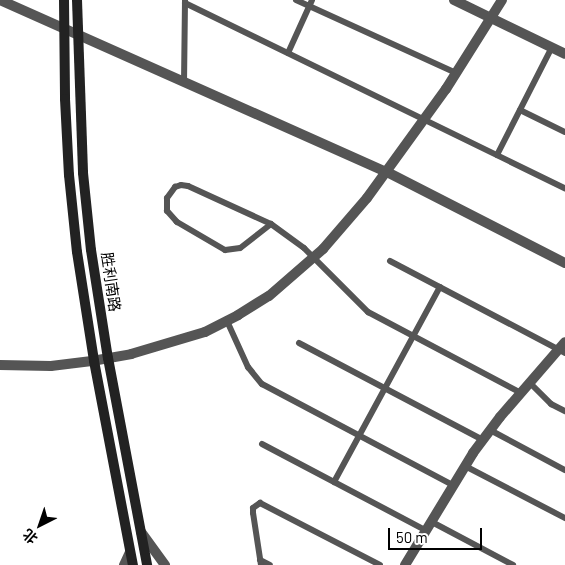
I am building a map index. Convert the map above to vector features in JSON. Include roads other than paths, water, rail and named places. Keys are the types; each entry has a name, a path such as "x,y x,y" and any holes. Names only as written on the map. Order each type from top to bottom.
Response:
{"main road":[{"name":"胜利南路","path":"64,0 63,29 69,175 77,252 92,352 133,565"},
{"name":"胜利南路","path":"78,0 77,34 83,173 91,250 108,358 147,565"}],"street":[{"path":"0,0 387,172 565,264"},
{"path":"454,0 565,54"},
{"path":"0,365 51,366 108,358 169,344 205,332 269,296 314,258 346,223 387,172 456,73 502,0"},
{"path":"405,565 427,526 490,430 563,348"},
{"path":"140,532 165,565"},
{"path":"124,565 130,552"}],"lane":[{"path":"296,0 310,3 456,73"},
{"path":"184,83 185,1 565,188"},
{"path":"288,53 310,3"},
{"path":"497,155 552,47"},
{"path":"520,110 565,132"},
{"path":"271,224 240,248 225,250 177,222 167,211 167,198 175,187 181,185 188,186 271,224 294,240 314,258 368,312 521,393"},
{"path":"390,261 563,348"},
{"path":"334,482 440,287"},
{"path":"227,321 248,367 262,384 453,485"},
{"path":"299,343 483,440"},
{"path":"530,383 551,404 565,411"},
{"path":"490,430 565,470"},
{"path":"262,444 334,482 513,565"},
{"path":"466,466 565,518"},
{"path":"270,565 261,562 253,513 253,508 260,504 380,565"}]}
